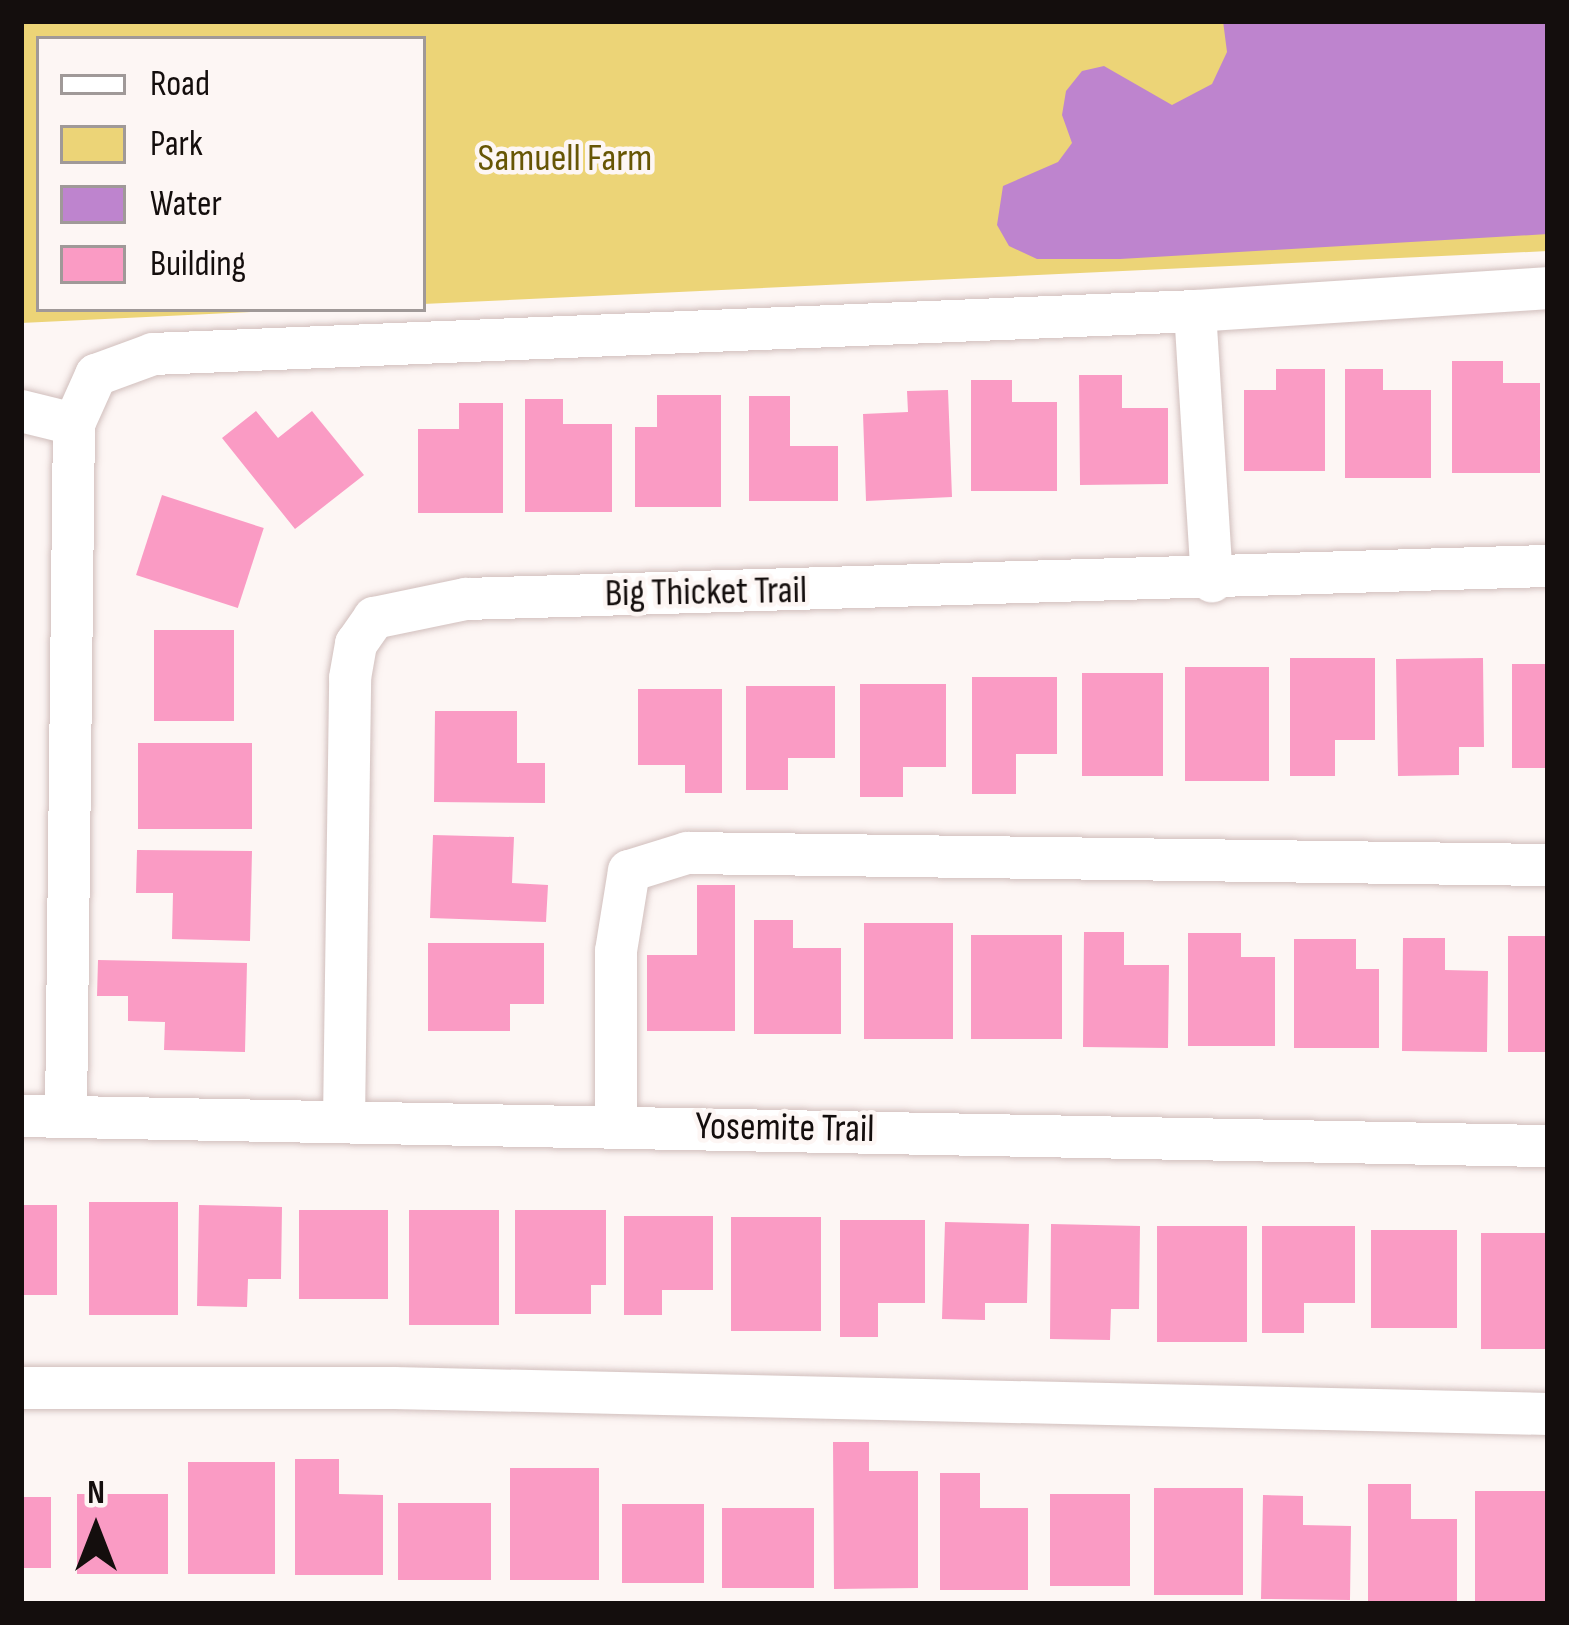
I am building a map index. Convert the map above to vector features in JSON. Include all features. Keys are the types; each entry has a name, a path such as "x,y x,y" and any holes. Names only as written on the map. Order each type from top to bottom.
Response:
{"street":[{"path":"66,1117 74,424 96,375 153,354 1195,311 1548,288"},
{"path":"1195,311 1212,581"},
{"path":"21,411 74,424"},
{"name":"Big Thicket Trail","path":"344,1120 350,678 356,644 374,618 466,598 1212,581 1548,566"},
{"path":"616,1126 616,951 629,871 687,853 1548,865"},
{"name":"Yosemite Trail","path":"21,1116 1548,1146"},
{"path":"21,1388 394,1388 1548,1414"}],"green space":[{"name":"Samuell Farm","path":"21,21 1548,21 1548,251 426,304 426,36 36,36 36,312 252,312 21,323"}],"water":[{"path":"1223,21 1548,21 1548,234 1120,259 1037,259 1009,246 997,225 1003,186 1058,162 1072,143 1062,115 1066,91 1082,71 1104,66 1172,105 1212,84 1227,52"}],"building":[{"path":"1452,361 1503,361 1503,383 1540,383 1540,473 1452,473"},
{"path":"1276,369 1325,369 1325,471 1244,471 1244,390 1276,390"},
{"path":"1345,369 1383,369 1383,390 1431,390 1431,478 1345,478"},
{"path":"1079,375 1122,375 1122,408 1168,408 1168,484 1080,485"},
{"path":"971,380 1012,380 1012,402 1057,402 1057,491 971,491"},
{"path":"948,390 952,497 866,501 863,414 908,412 907,391"},
{"path":"657,395 721,395 721,507 635,507 635,427 657,427"},
{"path":"749,396 790,396 790,446 838,446 838,501 749,501"},
{"path":"525,399 563,399 563,424 612,424 612,512 525,512"},
{"path":"459,403 503,403 503,513 418,513 418,429 459,429"},
{"path":"256,411 278,438 312,411 364,475 295,529 222,438"},
{"path":"162,495 264,528 238,608 136,575"},
{"path":"154,630 234,630 234,721 154,721"},
{"path":"1290,658 1375,658 1375,740 1335,740 1335,776 1290,776"},
{"path":"1483,658 1484,747 1459,747 1459,775 1398,776 1396,659"},
{"path":"1512,664 1548,664 1548,768 1512,768"},
{"path":"1185,667 1269,667 1269,781 1185,781"},
{"path":"1082,673 1163,673 1163,776 1082,776"},
{"path":"972,677 1057,677 1057,754 1016,754 1016,794 972,794"},
{"path":"860,684 946,684 946,767 903,767 903,797 860,797"},
{"path":"746,686 835,686 835,758 788,758 788,790 746,790"},
{"path":"638,689 722,689 722,793 685,793 685,765 638,765"},
{"path":"435,711 517,711 517,763 545,763 545,803 434,802"},
{"path":"138,743 252,743 252,829 138,829"},
{"path":"433,835 514,837 512,883 548,885 546,922 430,918"},
{"path":"137,850 252,851 250,941 172,939 173,893 136,893"},
{"path":"697,885 735,885 735,1031 647,1031 647,955 697,955"},
{"path":"754,920 793,920 793,948 841,948 841,1034 754,1034"},
{"path":"864,923 953,923 953,1039 864,1039"},
{"path":"1084,932 1124,932 1124,965 1169,965 1168,1048 1083,1047"},
{"path":"1188,933 1241,933 1241,957 1275,957 1275,1046 1188,1046"},
{"path":"971,935 1062,935 1062,1039 971,1039"},
{"path":"1508,936 1548,936 1548,1052 1508,1052"},
{"path":"1403,938 1445,938 1445,970 1488,971 1487,1052 1402,1051"},
{"path":"1294,939 1356,939 1356,969 1379,969 1379,1048 1294,1048"},
{"path":"428,943 544,943 544,1004 510,1004 510,1031 428,1031"},
{"path":"98,960 247,963 245,1052 164,1050 165,1022 128,1021 128,996 97,996"},
{"path":"89,1202 178,1202 178,1315 89,1315"},
{"path":"21,1205 57,1205 57,1295 21,1295"},
{"path":"199,1205 282,1207 281,1279 248,1279 247,1307 197,1306"},
{"path":"299,1210 388,1210 388,1299 299,1299"},
{"path":"409,1210 499,1210 499,1325 409,1325"},
{"path":"515,1210 606,1210 606,1285 591,1285 591,1314 515,1314"},
{"path":"624,1216 713,1216 713,1290 662,1290 662,1315 624,1315"},
{"path":"731,1217 821,1217 821,1331 731,1331"},
{"path":"840,1220 925,1220 925,1303 878,1303 878,1337 840,1337"},
{"path":"945,1222 1029,1224 1027,1303 985,1303 985,1320 942,1319"},
{"path":"1051,1224 1140,1226 1139,1309 1111,1309 1110,1340 1050,1339"},
{"path":"1157,1226 1247,1226 1247,1342 1157,1342"},
{"path":"1262,1226 1355,1226 1355,1303 1304,1303 1304,1333 1262,1333"},
{"path":"1371,1230 1457,1230 1457,1328 1371,1328"},
{"path":"1481,1233 1548,1233 1548,1349 1481,1349"},
{"path":"833,1442 869,1442 869,1471 918,1471 918,1588 834,1589"},
{"path":"295,1459 339,1459 339,1494 383,1495 383,1575 295,1575"},
{"path":"188,1462 275,1462 275,1574 188,1574"},
{"path":"510,1468 599,1468 599,1580 510,1580"},
{"path":"940,1473 980,1473 980,1508 1028,1508 1028,1590 940,1590"},
{"path":"1368,1484 1411,1484 1411,1519 1457,1519 1457,1602 1368,1602"},
{"path":"1154,1488 1243,1488 1243,1595 1154,1595"},
{"path":"1475,1491 1548,1491 1548,1604 1475,1604"},
{"path":"77,1494 168,1494 168,1574 77,1574"},
{"path":"1050,1494 1130,1494 1130,1586 1050,1586"},
{"path":"1263,1495 1303,1496 1303,1525 1351,1526 1350,1600 1261,1599"},
{"path":"21,1497 51,1497 51,1568 21,1568"},
{"path":"398,1503 491,1503 491,1580 398,1580"},
{"path":"622,1504 704,1504 704,1583 622,1583"},
{"path":"722,1508 814,1508 814,1588 722,1588"}]}
